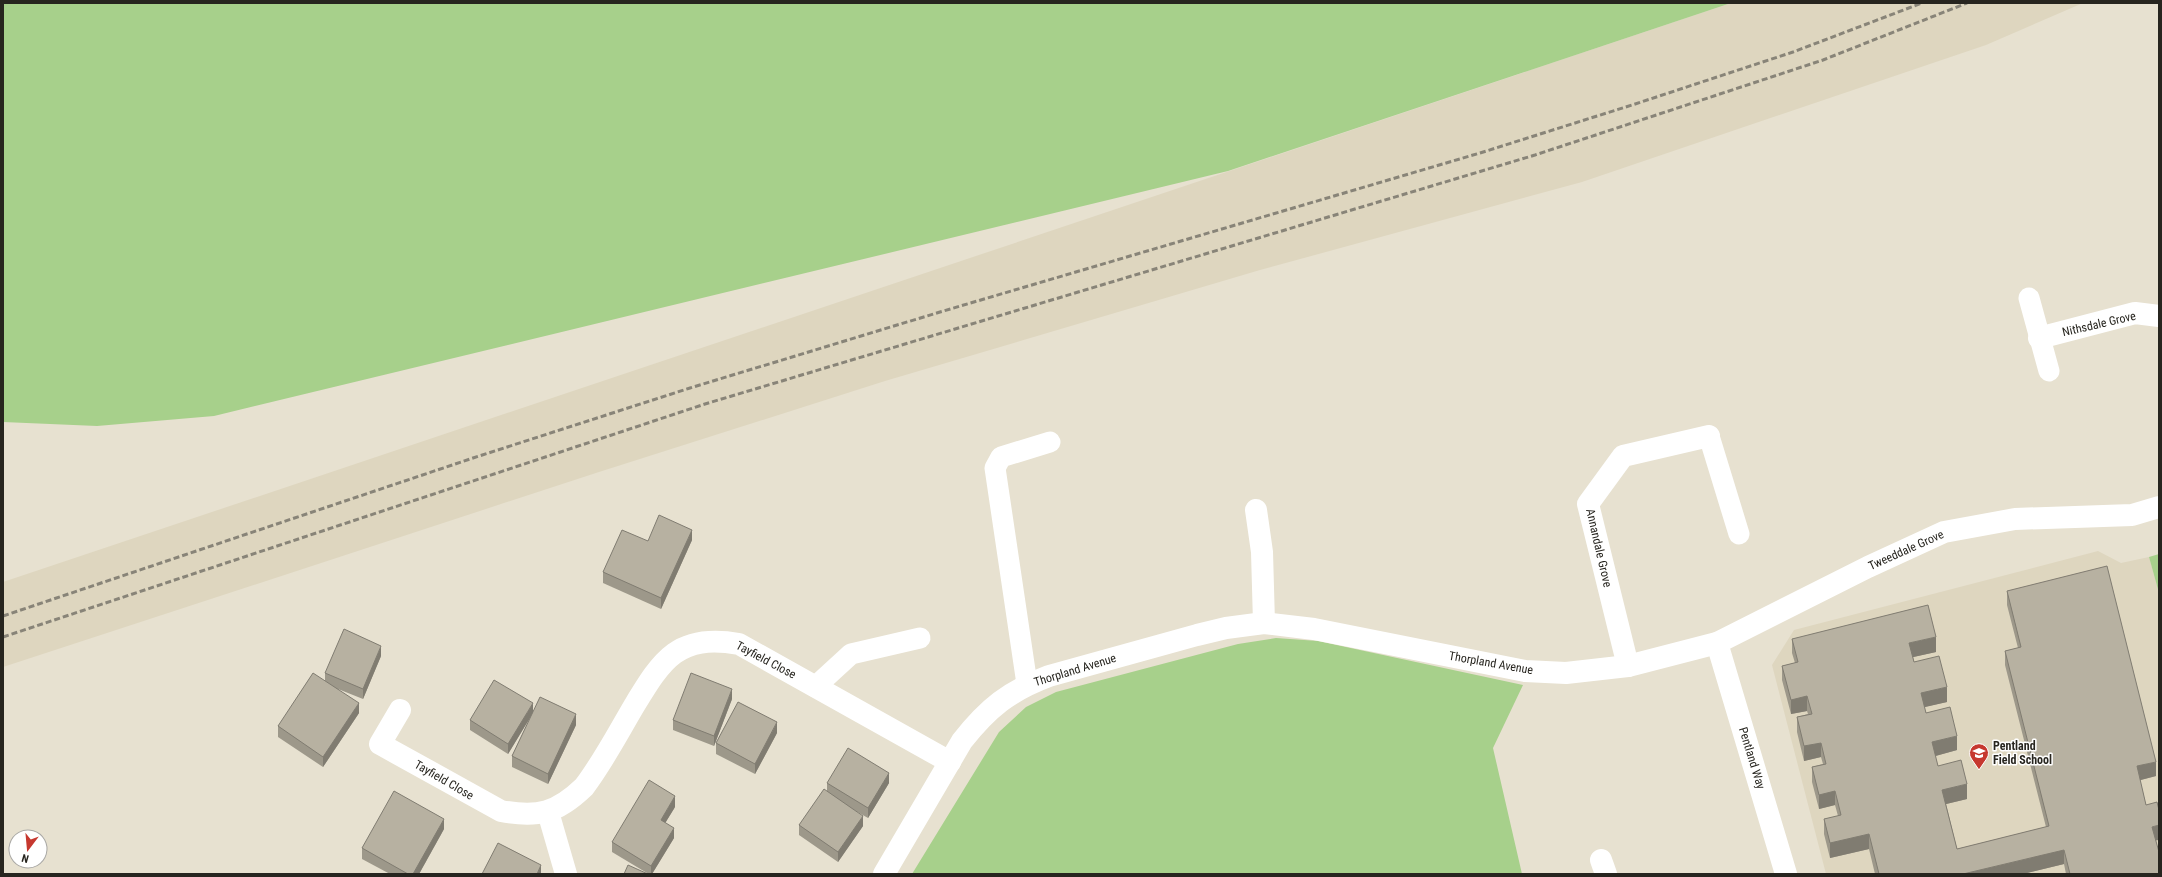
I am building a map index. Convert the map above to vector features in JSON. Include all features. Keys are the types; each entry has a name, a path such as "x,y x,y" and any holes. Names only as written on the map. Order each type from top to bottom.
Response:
{"street":[{"name":"Nithsdale Grove","path":"2039,338 2135,313 2159,316"},
{"name":"Annandale Grove","path":"1628,666 1588,504 1623,456 1709,436"},
{"name":"Tweeddale Grove","path":"1717,643 1868,567 1944,532 2015,519 2132,515 2159,508"},
{"path":"1256,510 1262,552 1264,623"},
{"name":"Thorpland Avenue","path":"884,874 962,741 991,708 1027,684 1049,676 1197,634 1226,628 1264,623 1314,629 1525,671 1566,673 1628,666 1717,643"},
{"name":"Tayfield Close","path":"400,710 380,744 483,803 501,811 518,814 548,812 572,799 584,787 663,662 690,645 707,641 722,641 739,644 950,762"},
{"name":"Pentland Way","path":"1717,643 1786,874"},
{"path":"548,812 566,874"}],"lane":[{"path":"2029,298 2049,371"},
{"path":"1709,436 1739,534"},
{"path":"1027,684 995,468 1001,457 1050,442"},
{"path":"815,687 851,654 920,638"}],"shaded area":[{"path":"1731,3 2083,3 1986,45 1582,182 1260,270 885,381 599,472 3,667 3,582"},
{"name":"Pentland Field School","path":"2098,551 2121,563 2149,557 2159,593 2159,874 1826,874 1772,665 1794,630"}],"green space":[{"path":"3,3 1731,3 1228,171 214,416 97,426 3,422"},
{"path":"2159,554 2159,593 2149,557"},
{"path":"1276,638 1318,641 1523,685 1493,748 1522,874 912,874 999,732 1026,707 1056,692 1238,644"}],"building":[{"path":"659,515 692,530 661,598 603,572 622,530 648,541"},
{"name":"Pentland Field School","path":"2107,566 2156,762 2137,766 2146,805 2157,802 2159,810 2159,825 2152,827 2159,852 2159,874 2070,874 2064,850 1963,874 1879,874 1869,834 1830,843 1824,819 1841,815 1835,791 1819,795 1812,767 1826,764 1821,743 1804,746 1797,717 1812,714 1807,696 1791,700 1782,666 1798,662 1792,639 1928,605 1936,637 1909,643 1914,662 1939,656 1947,687 1921,693 1926,713 1950,707 1957,736 1932,742 1938,766 1961,760 1967,784 1942,790 1957,849 2049,826 2005,651 2021,647 2007,591"},
{"path":"344,629 381,646 363,689 325,673"},
{"path":"313,673 359,703 323,757 278,726"},
{"path":"691,673 732,689 714,736 673,720"},
{"path":"494,680 533,703 508,744 470,720"},
{"path":"540,697 576,714 548,774 512,756"},
{"path":"738,702 777,722 755,764 716,743"},
{"path":"848,748 889,773 868,808 827,783"},
{"path":"649,780 675,796 661,820 674,828 651,866 612,842"},
{"path":"824,789 863,816 838,852 799,825"},
{"path":"394,791 444,819 413,874 408,874 362,848"},
{"path":"498,843 541,865 537,874 482,874"},
{"path":"628,865 648,874 624,874"}],"railway":[{"path":"3,616 473,458 690,388 940,312 1480,153 1632,105 1793,52 1922,3"},
{"path":"3,637 705,404 1535,155 1823,60 1967,3"}],"place":[{"name":"Pentland Field School","path":"1979,770"}]}
